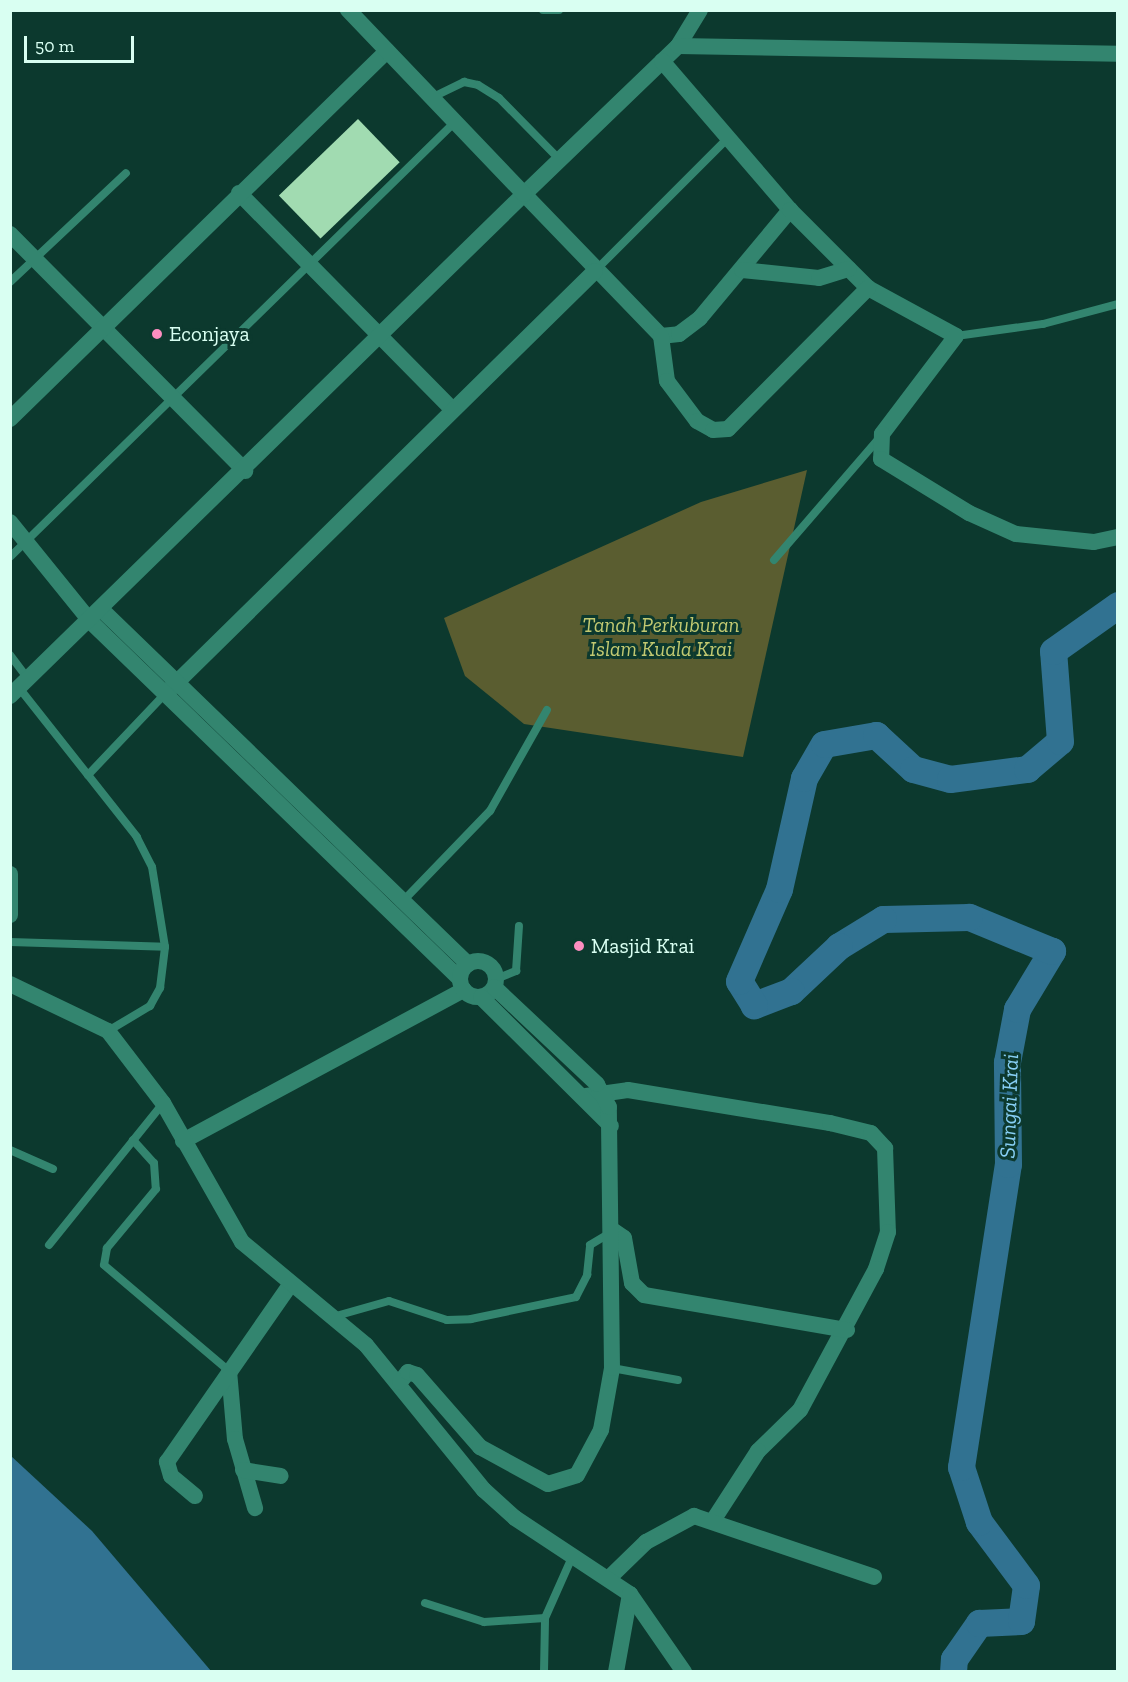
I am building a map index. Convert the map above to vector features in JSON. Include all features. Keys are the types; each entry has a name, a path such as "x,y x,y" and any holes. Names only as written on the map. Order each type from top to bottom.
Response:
{"street":[{"path":"348,10 595,271 661,336 666,381 697,420 713,430 728,429 868,288"},
{"path":"682,40 691,10"},
{"path":"20,688 382,338 662,61 682,40 700,10"},
{"path":"682,40 1118,54"},
{"path":"10,419 387,51"},
{"path":"662,61 730,135 790,210 868,288 956,336 882,434 881,459 892,468 1016,534 1094,543 1118,537"},
{"path":"239,193 451,408"},
{"path":"661,336 679,334 700,318 790,210"},
{"path":"10,234 36,257 103,329 245,471"},
{"path":"742,270 819,278 849,269"},
{"path":"171,688 451,408 595,271"},
{"path":"10,522 75,595 397,907 468,964 484,962 490,988 611,1126"},
{"path":"10,874 10,915"},
{"path":"397,907 462,985"},
{"path":"462,985 468,964"},
{"path":"10,984 108,1031 163,1103 242,1242 290,1286 336,1316 400,1382 484,1490 515,1518 573,1554 630,1594 684,1671"},
{"path":"183,1141 462,985 490,988 603,1092 611,1126 614,1231 612,1368 601,1430 577,1475 564,1483 526,1476 480,1447 413,1372 400,1382"},
{"path":"586,1096 628,1090 830,1123 881,1139 890,1200 888,1232 847,1330 801,1410 758,1451 714,1519"},
{"path":"614,1231 624,1238 632,1283 645,1295 847,1330"},
{"path":"195,1496 165,1466 290,1286"},
{"path":"229,1371 243,1470 255,1508"},
{"path":"243,1470 281,1476"},
{"path":"609,1578 669,1526 694,1516 714,1519 768,1545 874,1577"},
{"path":"616,1671 630,1594"}],"lane":[{"path":"543,10 559,10"},
{"path":"431,98 464,82 478,85 499,98 560,160"},
{"path":"10,557 311,266 455,122"},
{"path":"595,271 730,135"},
{"path":"10,282 126,173"},
{"path":"956,336 1043,324 1118,304"},
{"path":"774,560 882,434"},
{"path":"10,655 20,688 137,837 152,867 165,947 160,988 150,1006 108,1031"},
{"path":"88,775 171,688"},
{"path":"397,907 490,811 546,710"},
{"path":"490,988 516,971 519,926"},
{"path":"10,942 165,947"},
{"path":"49,1245 163,1103"},
{"path":"133,1140 154,1163 156,1189 107,1248 104,1265 229,1371"},
{"path":"10,1150 52,1169"},
{"path":"336,1316 389,1301 447,1320 471,1319 576,1297 587,1275 590,1245 614,1231"},
{"path":"612,1368 678,1380"},
{"path":"544,1671 545,1618 573,1554"},
{"path":"424,1603 484,1622 545,1618"}],"green space":[{"name":"Tanah Perkuburan Islam Kuala Krai","path":"807,470 743,757 524,724 465,676 444,618 701,502"}],"water":[{"path":"11,1456 92,1531 211,1671 11,1671"}],"building":[{"path":"358,119 400,162 321,239 279,195"}],"waterway":[{"name":"Sungai Krai","path":"953,1672 954,1659 979,1623 1021,1621 1026,1585 979,1522 961,1467 1008,1164 1007,1062 1017,1009 1052,951 969,917 883,919 839,946 791,991 754,1005 739,981 779,889 804,778 824,744 876,735 913,769 950,779 1027,769 1060,741 1053,651 1118,605"}],"place":[{"name":"Econjaya","path":"157,334"},
{"name":"Masjid Krai","path":"579,946"}]}
